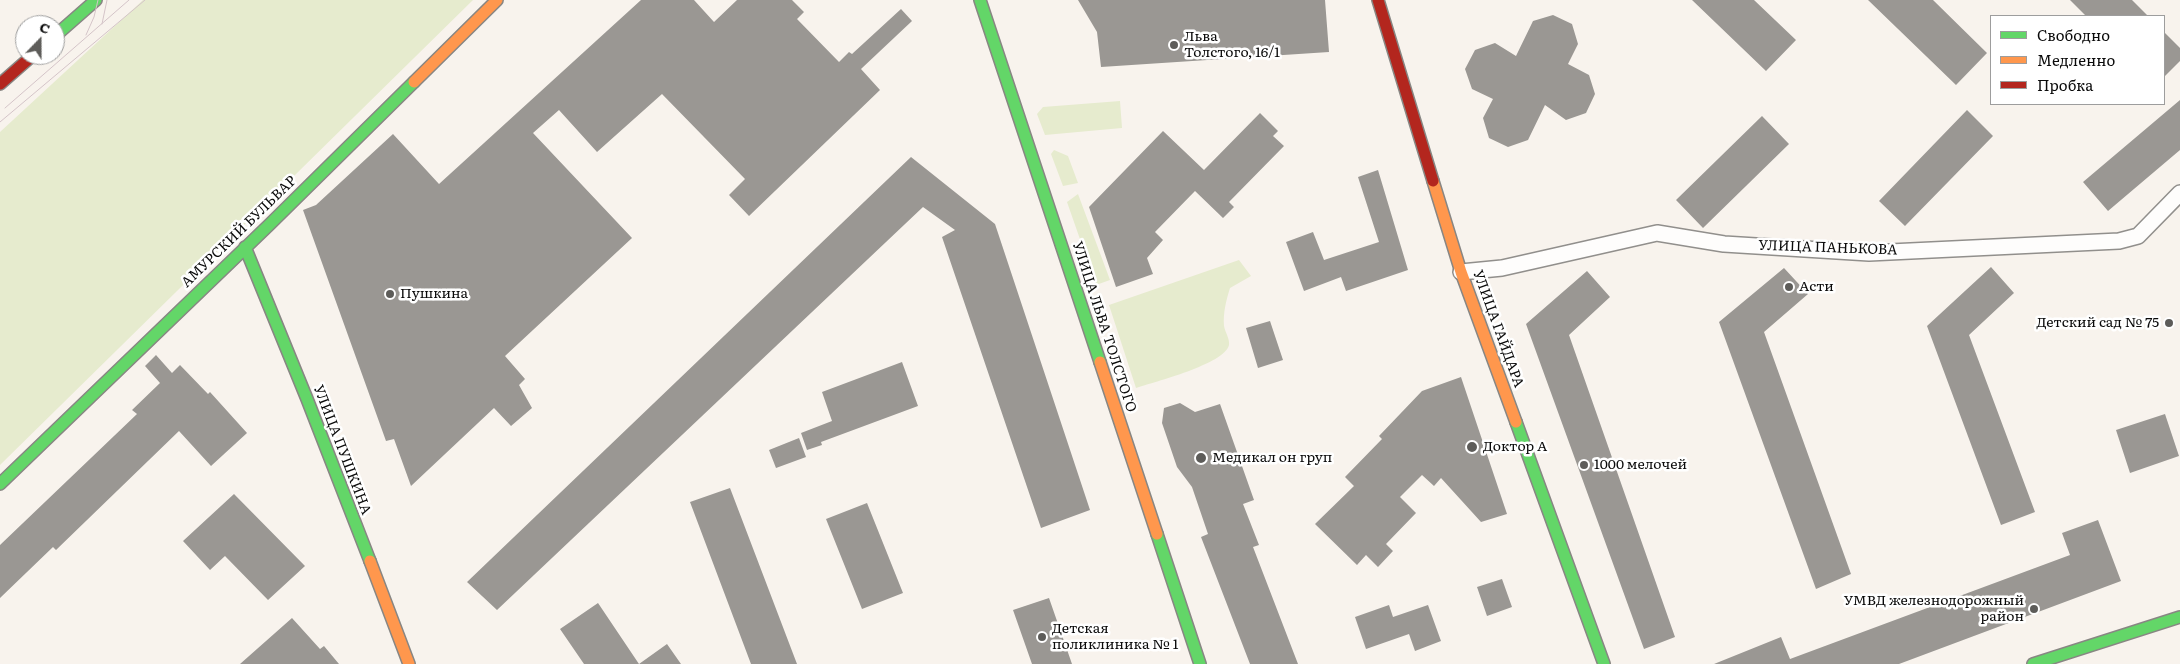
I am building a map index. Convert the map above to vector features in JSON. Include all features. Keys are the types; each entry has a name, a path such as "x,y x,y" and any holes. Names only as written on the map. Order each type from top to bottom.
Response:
{"street":[{"path":"65,25 83,0"},
{"path":"65,28 96,0"},
{"name":"АМУРСКИЙ БУЛЬВАР","path":"0,484 497,0"},
{"name":"УЛИЦА ЛЬВА ТОЛСТОГО","path":"980,0 1200,664"},
{"name":"УЛИЦА ГАЙДАРА","path":"1378,0 1461,272 1604,664"},
{"path":"0,84 22,65"},
{"name":"УЛИЦА ПАНЬКОВА","path":"1461,272 1502,268 1656,233 1724,244 1869,253 2119,241 2138,236 2180,193"},
{"name":"УЛИЦА ПУШКИНА","path":"245,247 307,399 409,664"},
{"path":"2033,664 2180,618"}],"green space":[{"path":"143,0 473,0 0,465 0,132"},
{"path":"1120,101 1122,128 1045,135 1037,114 1043,107"},
{"path":"1054,150 1068,156 1078,183 1063,186 1051,154"},
{"path":"1078,194 1110,280 1096,285 1067,202"},
{"path":"1239,260 1251,276 1230,288 1225,307 1224,326 1229,345 1225,352 1203,365 1136,388 1109,305"}],"building":[{"path":"641,0 694,0 714,22 737,0 792,0 804,12 797,19 839,62 849,52 852,54 901,9 912,21 861,69 880,90 749,216 729,195 745,179 662,94 597,152 559,110 533,133 632,238 505,356 525,379 519,385 532,408 511,426 494,408 411,486 394,439 386,441 303,210 316,205 393,134 439,184"},
{"name":"Льва Толстого, 16/1","path":"1078,0 1325,0 1329,52 1101,67 1097,32"},
{"path":"1692,0 1754,0 1796,40 1766,71"},
{"path":"1868,0 1933,0 1987,53 1956,85"},
{"path":"2070,0 2132,0 2147,15 2085,15"},
{"path":"1553,15 1572,24 1578,44 1568,64 1589,75 1595,94 1586,113 1566,120 1545,105 1528,140 1508,147 1489,138 1483,118 1493,99 1472,89 1465,69 1475,50 1495,43 1516,56 1533,21"},
{"path":"2165,33 2180,48 2180,61 2165,76"},
{"path":"2180,100 2180,150 2108,211 2083,182"},
{"path":"1967,110 1993,136 1905,226 1879,201"},
{"path":"1260,113 1278,131 1273,136 1284,146 1229,202 1234,207 1223,218 1195,191 1155,232 1163,240 1147,258 1153,274 1116,287 1089,207 1163,131 1204,170"},
{"path":"1762,116 1789,144 1703,228 1676,200"},
{"path":"911,157 995,224 1090,510 1041,528 942,237 955,230 923,207 497,610 467,582"},
{"path":"1378,170 1408,270 1346,291 1341,277 1304,291 1286,242 1313,232 1324,260 1379,242 1358,177"},
{"path":"1991,267 2014,293 1969,335 2035,512 2001,525 1927,326"},
{"path":"1784,268 1808,294 1764,332 1851,574 1816,589 1719,322"},
{"path":"1587,271 1610,297 1569,335 1675,637 1644,649 1526,324"},
{"path":"1270,321 1283,360 1258,368 1246,328"},
{"path":"156,355 172,373 180,365 208,394 210,392 247,433 211,466 179,431 56,550 53,547 0,598 0,545 137,414 132,410 160,383 145,366"},
{"path":"902,362 918,406 821,442 822,445 807,450 801,433 832,421 822,392"},
{"path":"1461,377 1507,514 1481,522 1441,478 1434,486 1422,475 1400,497 1416,513 1386,544 1393,551 1378,567 1366,555 1357,565 1315,524 1354,486 1345,477 1382,439 1379,436 1422,391"},
{"path":"1180,403 1195,412 1220,404 1254,500 1243,504 1259,545 1253,547 1298,664 1250,664 1201,537 1208,534 1192,487 1177,467 1162,423 1164,408"},
{"path":"2165,414 2179,456 2130,473 2116,430"},
{"path":"799,438 806,457 776,468 769,450"},
{"path":"730,488 797,664 751,664 690,502"},
{"path":"234,494 305,566 268,600 225,556 210,570 183,541"},
{"path":"867,503 903,593 862,609 826,519"},
{"path":"2098,520 2121,581 1899,664 1714,664 1781,637 1790,659 2070,555 2062,533"},
{"path":"1502,579 1512,607 1487,616 1477,587"},
{"name":"Детская поликлиника № 1","path":"1049,598 1072,664 1032,664 1013,610"},
{"path":"598,603 639,664 584,664 560,629"},
{"path":"1389,605 1393,617 1428,605 1441,641 1415,651 1409,634 1366,649 1355,617"},
{"path":"292,618 320,649 324,646 339,664 240,664"},
{"path":"667,644 681,664 639,664"}],"tram line":[{"path":"86,35 94,17 98,0"},
{"path":"102,24 107,0"},
{"path":"5,108 129,0"},
{"path":"0,122 145,0"}],"traffic: fast":[{"path":"65,27 96,0"},
{"path":"980,0 1100,362"},
{"path":"0,484 269,225 414,82"},
{"path":"245,247 370,561"},
{"path":"1516,422 1604,664"},
{"path":"1157,534 1200,664"},
{"path":"2033,664 2180,617"}],"traffic: slow":[{"path":"414,82 497,0"},
{"path":"1433,181 1461,272 1516,422"},
{"path":"1100,362 1157,534"},
{"path":"370,561 409,664"}],"traffic: jam":[{"path":"1378,0 1433,181"},
{"path":"0,84 22,65"}],"place":[{"name":"Льва Толстого, 16/1","path":"1174,45"},
{"name":"Асти","path":"1789,287"},
{"name":"Пушкина","path":"390,294"},
{"name":"Детский сад № 75","path":"2169,323"},
{"name":"Доктор А","path":"1472,447"},
{"name":"Медикал он груп","path":"1201,458"},
{"name":"1000 мелочей","path":"1584,465"},
{"name":"УМВД железнодорожный район","path":"2034,609"},
{"name":"Детская поликлиника № 1","path":"1042,637"}]}
